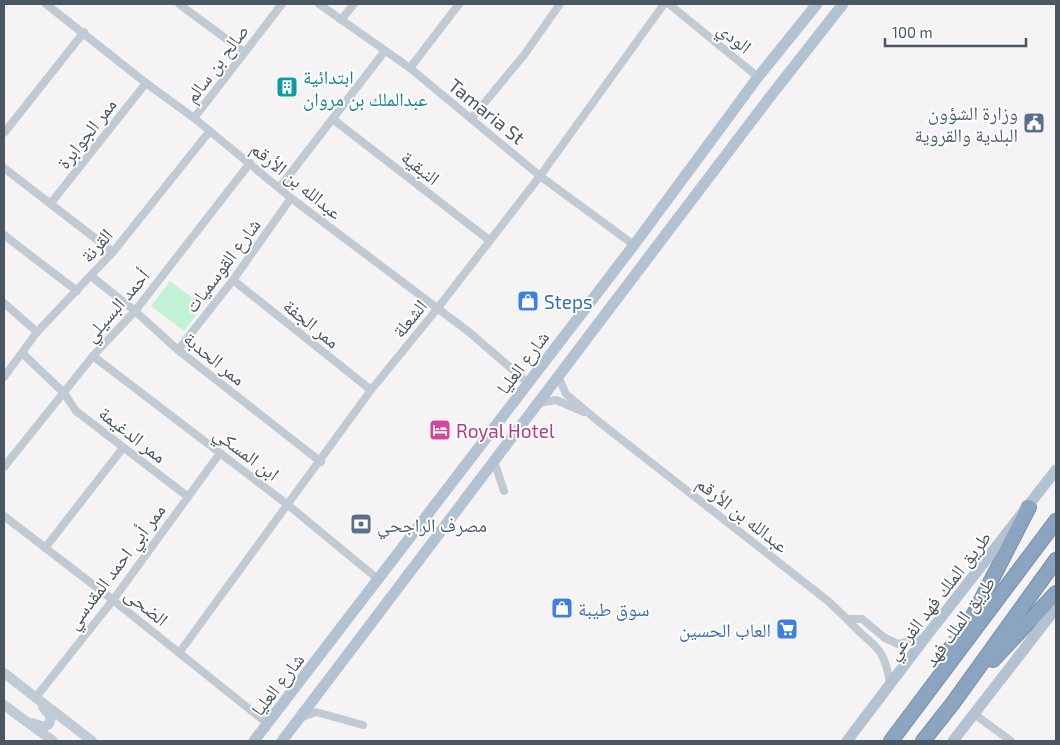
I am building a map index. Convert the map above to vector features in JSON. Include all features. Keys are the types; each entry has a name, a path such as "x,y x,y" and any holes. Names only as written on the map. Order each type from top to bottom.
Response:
{"highway":[{"path":"936,684 936,670 974,614 1029,507"},
{"name":"طريق الملك فهد","path":"891,741 936,684 1056,521"},
{"path":"923,741 959,695 1056,560"},
{"path":"959,695 1056,592"}],"main road":[{"name":"شارع العليا","path":"254,741 379,580 527,382 634,245 758,77 817,4"},
{"name":"شارع العليا","path":"282,741 761,109 843,4"},
{"name":"طريق الملك فهد الفرعي","path":"847,741 924,638 1029,507 1056,470"},
{"path":"953,741 1056,608"}],"street":[{"name":"عبدالله بن الأرقم","path":"46,4 84,32 146,84 194,118 291,198 469,332 527,382"},
{"path":"179,4 244,52"},
{"name":"صالح بن سالم","path":"194,118 282,4"},
{"name":"Tamaria St","path":"319,4 384,52 410,68 540,176 634,245"},
{"path":"342,20 354,4"},
{"path":"410,68 459,4"},
{"path":"471,120 524,55 560,4"},
{"name":"الشعلة","path":"179,653 321,462 371,390 437,309 540,176 664,4"},
{"name":"الودي","path":"669,4 758,77"},
{"path":"4,132 84,32"},
{"path":"280,187 334,120 384,52"},
{"name":"ممر الجوابرة","path":"51,203 146,84"},
{"name":"النبقية","path":"334,120 489,240"},
{"name":"القرنة","path":"4,377 37,332 113,252 209,132"},
{"name":"أحمد البسيلي","path":"4,467 94,356 135,311 250,163"},
{"path":"4,168 113,252"},
{"name":"شارع القوسميات","path":"178,350 233,280 291,198"},
{"path":"4,235 77,291"},
{"name":"ممر الحدبة","path":"91,276 135,311 178,350 321,462"},
{"name":"ممر الجفة","path":"233,280 371,390"},
{"path":"4,303 37,332"},
{"name":"ممر الدغيمة","path":"22,353 64,392 76,411 188,496"},
{"name":"ابن المسكي","path":"94,356 288,504 379,580"},
{"name":"عبدالله بن الأرقم","path":"558,376 566,394 598,421 828,601 847,619 862,619 886,638 898,644 924,638"},
{"path":"537,404 556,400 579,409 598,421"},
{"path":"45,548 123,448"},
{"name":"ممر أبي احمد المقدسي","path":"36,697 113,600 220,453"},
{"path":"494,461 504,491"},
{"name":"الضحى","path":"4,516 268,724"},
{"path":"847,619 876,646 887,663 890,684"},
{"path":"4,673 92,741"},
{"path":"24,720 44,727 49,724 50,717 36,697"},
{"path":"4,705 53,741"},
{"path":"300,718 322,713 363,725"},
{"path":"974,714 1011,741"}],"green space":[{"path":"170,281 203,306 184,331 151,306"}],"place":[{"name":"ابتدائية عبدالملك بن مروان","path":"287,87"},
{"name":"وزارة الشؤون البلدية والقروية","path":"1034,123"},
{"name":"Steps","path":"528,301"},
{"name":"Royal Hotel","path":"440,430"},
{"name":"مصرف الراجحي","path":"361,524"},
{"name":"سوق طيبة","path":"562,608"},
{"name":"العاب الحسين","path":"787,629"}]}
